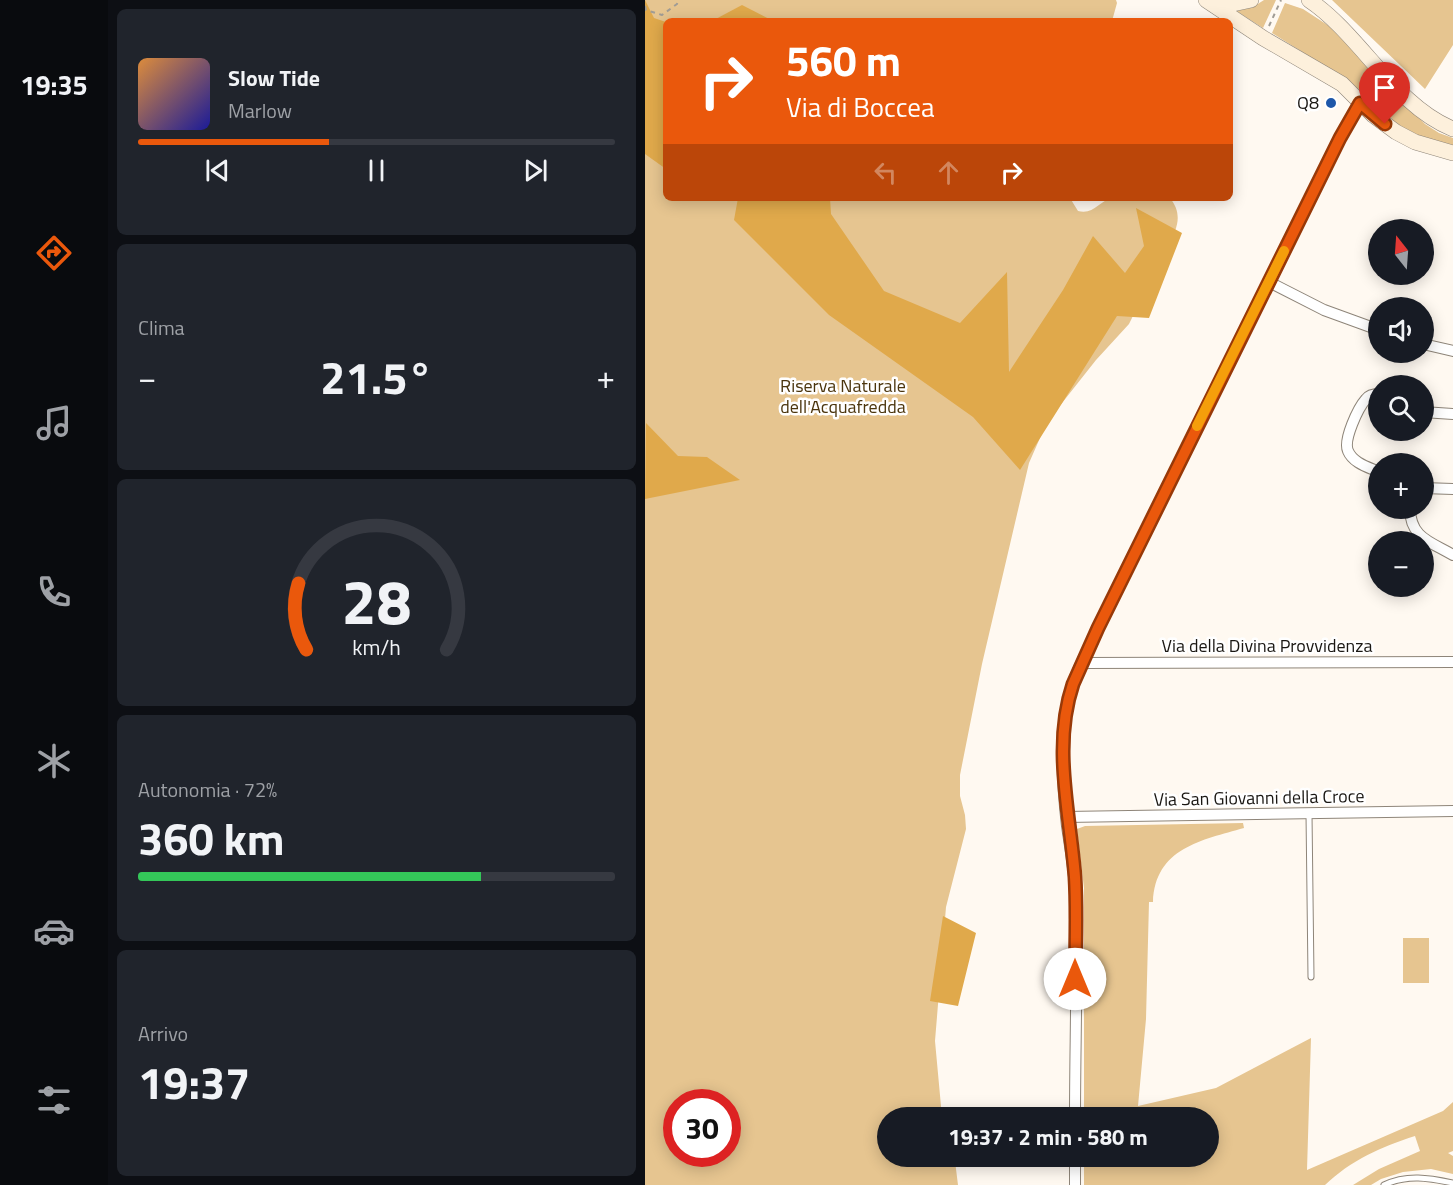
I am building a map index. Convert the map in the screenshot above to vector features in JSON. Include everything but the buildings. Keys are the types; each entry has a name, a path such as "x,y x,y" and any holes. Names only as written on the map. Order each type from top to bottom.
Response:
{"main road":[{"path":"1213,3 1251,0"},
{"path":"1309,0 1330,17 1411,101 1436,121 1453,129"},
{"path":"1213,3 1263,38 1342,84 1379,120 1409,139 1453,153"}],"street":[{"path":"1075,1107 1075,888 1067,817 1064,731 1071,688 1081,663 1340,138 1360,103"},
{"path":"1269,282 1318,307 1368,326"},
{"path":"1434,347 1453,351"},
{"path":"1368,397 1347,435 1346,444 1352,458 1368,466"},
{"path":"1434,413 1453,414"},
{"path":"1434,488 1453,489"},
{"path":"1411,519 1416,533 1453,555"},
{"name":"Via della Divina Provvidenza","path":"1081,663 1453,662"},
{"name":"Via San Giovanni della Croce","path":"1067,817 1453,811"},
{"path":"1075,1167 1075,1185"}],"lane":[{"path":"1309,814 1311,977"},
{"path":"1384,1185 1411,1177 1453,1183"}],"path":[{"path":"645,6 646,10 662,15 677,4 678,0"},
{"path":"1267,29 1281,0"}],"green space":[{"name":"Riserva Naturale dell'Acquafredda","path":"645,0 1116,0 1117,3 1113,18 663,18 663,201 1072,201 1078,211 1084,212 1105,201 1172,201 1176,209 1178,217 1175,231 1129,324 1096,360 1047,422 1029,463 982,664 960,775 960,796 966,829 946,907 935,1041 941,1107 877,1107 877,1167 956,1167 958,1185 645,1185"},
{"path":"1264,0 1276,0 1263,28 1236,11 1253,7"},
{"path":"1332,0 1453,0 1453,45 1425,89"},
{"path":"1285,3 1303,9 1329,26 1425,124 1453,138 1453,148 1422,140 1389,120 1339,75 1272,33"},
{"path":"1243,823 1244,828 1197,842 1183,849 1162,869 1156,884 1153,902 1149,902 1146,1019 1138,1106 1216,1088 1311,1038 1307,1170 1443,1111 1453,1102 1453,1151 1448,1153 1453,1156 1453,1174 1431,1169 1403,1172 1371,1185 1353,1185 1379,1169 1420,1151 1415,1136 1367,1155 1345,1168 1325,1185 1084,1185 1084,1167 1219,1167 1219,1107 1084,1107 1084,888 1077,829 1085,826"},
{"path":"1403,938 1429,938 1429,983 1403,983"}],"shaded area":[{"path":"645,0 654,18 663,21 663,167 645,154"},
{"path":"742,5 767,18 718,18"},
{"path":"737,201 830,201 831,214 884,291 960,323 1007,272 1009,372 1063,290 1093,236 1125,273 1144,246 1136,208 1182,233 1149,318 1117,316 1020,470 973,417 829,315 734,220"},
{"path":"646,423 678,456 707,457 740,480 645,499"},
{"path":"943,916 976,933 958,1006 930,1001"}],"slow traffic":[{"path":"1197,426 1284,251"}],"place":[{"name":"Q8","path":"1331,103"}],"route":[{"path":"1075,979 1075,888 1064,792 1064,731 1073,684 1098,628 1230,359 1340,138 1360,103 1385,124"}]}
